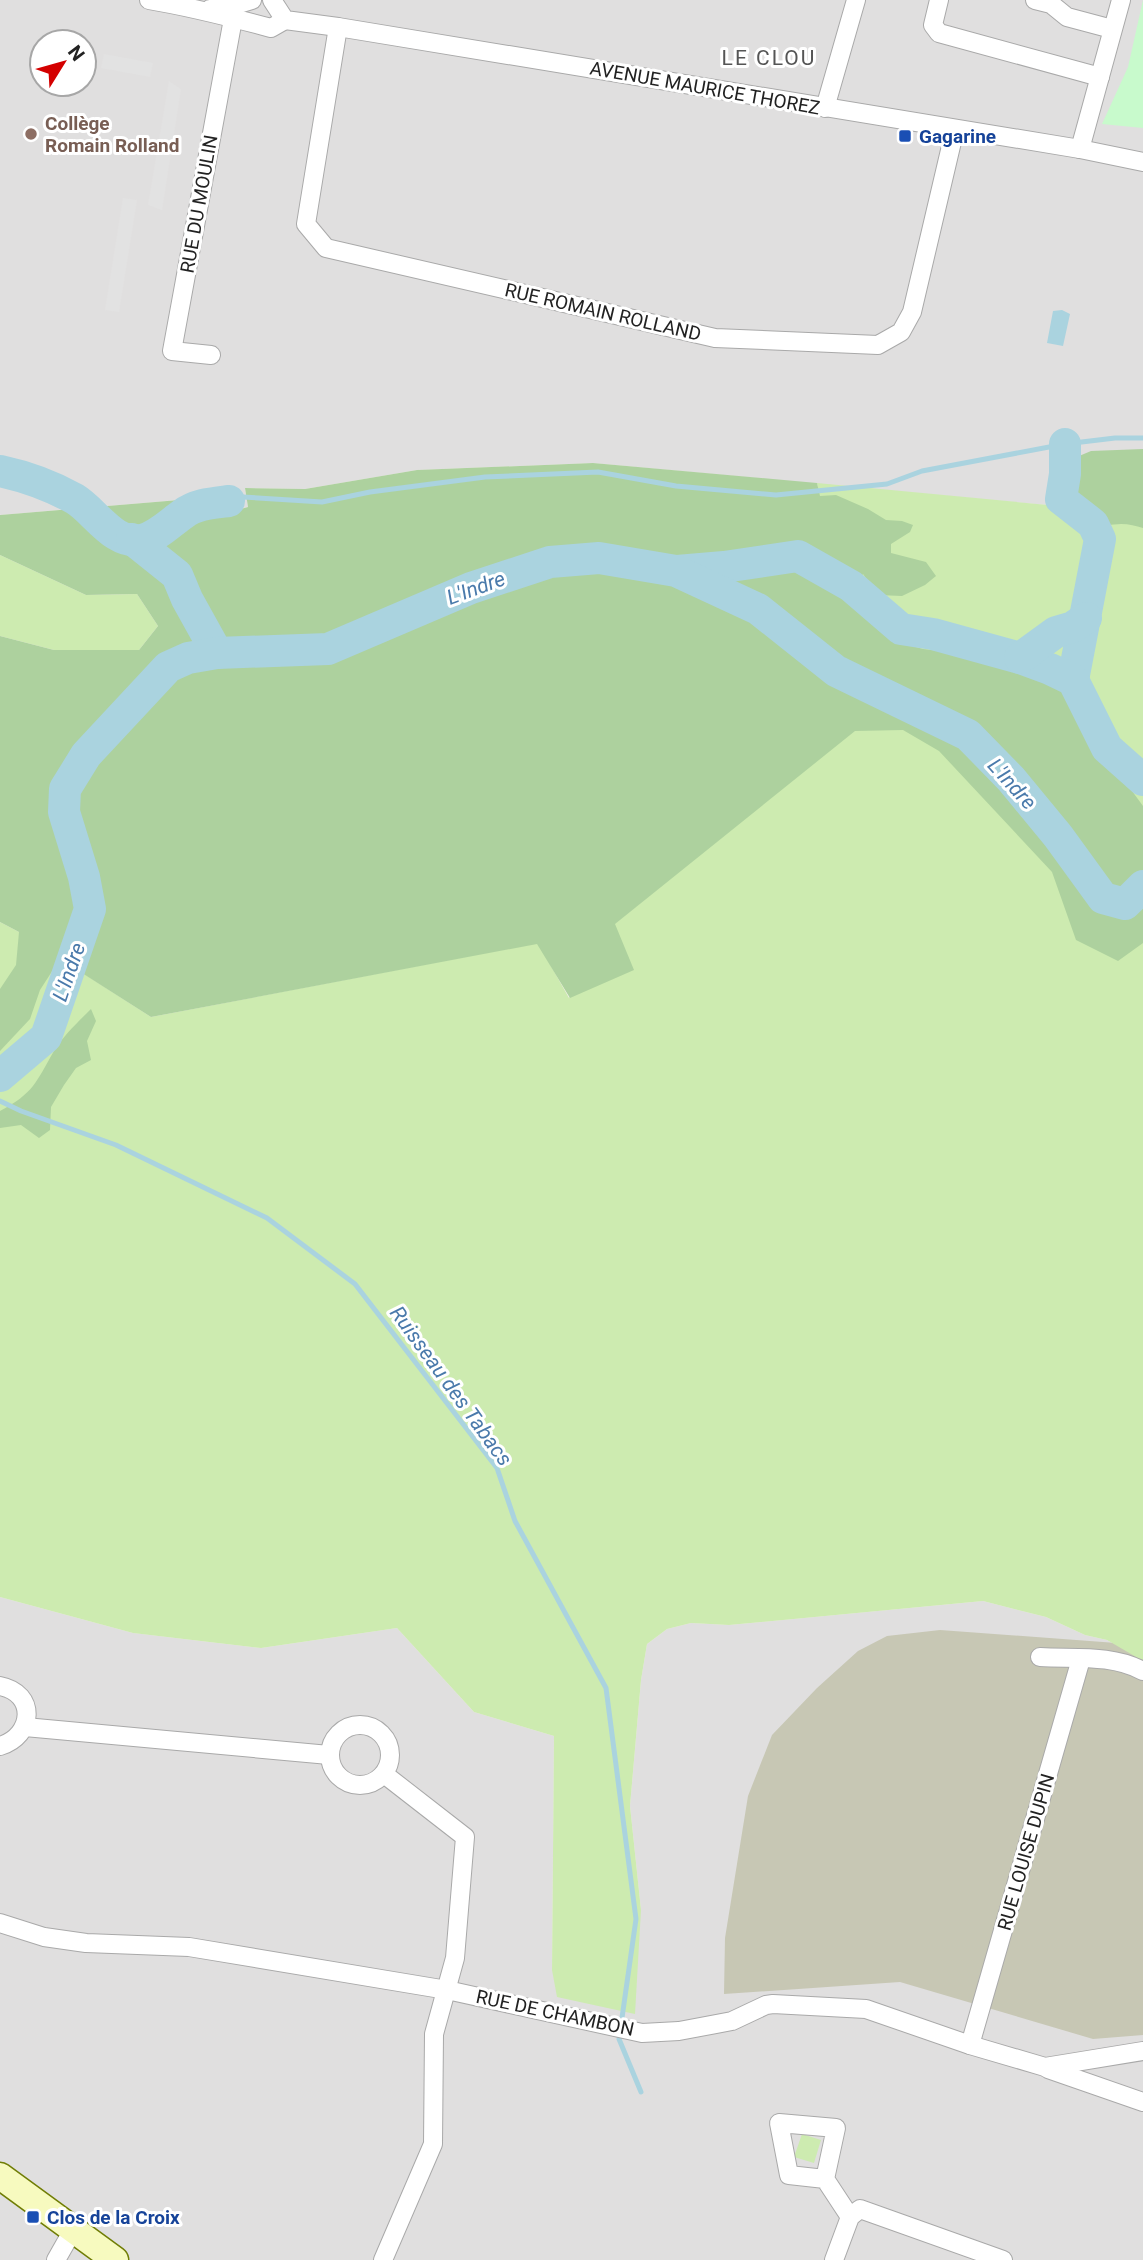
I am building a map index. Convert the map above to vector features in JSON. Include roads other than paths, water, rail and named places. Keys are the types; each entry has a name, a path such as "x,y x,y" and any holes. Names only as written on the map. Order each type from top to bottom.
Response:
{"main road":[{"path":"0,2176 115,2260"}],"street":[{"path":"149,0 203,9 226,8 252,0"},
{"path":"824,108 856,0"},
{"path":"939,0 933,24 939,33 1100,78"},
{"path":"1035,0 1051,4 1067,17 1112,29"},
{"path":"1080,149 1121,0"},
{"path":"272,2 285,20"},
{"name":"AVENUE MAURICE THOREZ","path":"203,9 271,28 285,20 338,27 1080,149 1143,162"},
{"name":"RUE DU MOULIN","path":"211,355 172,351 233,19"},
{"name":"RUE ROMAIN ROLLAND","path":"338,27 306,225 326,248 715,338 878,345 901,332 912,312 955,129"},
{"path":"1040,1657 1113,1660 1143,1671"},
{"name":"RUE LOUISE DUPIN","path":"970,2045 1081,1659"},
{"path":"0,1686 15,1692 24,1702 27,1714 25,1727 19,1736 0,1746"},
{"path":"357,1724 372,1727 387,1739 391,1759 384,1774 377,1781 362,1786 348,1783 333,1771 329,1755 331,1742 341,1730 357,1724"},
{"path":"25,1727 329,1755"},
{"path":"383,2260 433,2144 434,2034 455,1958 464,1837 384,1774"},
{"name":"RUE DE CHAMBON","path":"0,1923 44,1937 86,1943 190,1947 447,1990 642,2033 679,2031 732,2021 773,2004 837,2006 881,2012 970,2045 1045,2067 1143,2051"},
{"path":"1045,2067 1143,2102"},
{"path":"825,2179 850,2217"},
{"path":"834,2260 850,2217 860,2209 1003,2260"},
{"path":"55,2260 73,2230"}],"water":[{"path":"1062,310 1070,314 1063,346 1047,343 1053,311"}],"waterway":[{"path":"243,497 322,502 370,492 485,477 598,472 676,486 776,495 887,484 922,471 1065,444 1115,438 1143,438"},
{"path":"1065,444 1065,474 1061,499 1093,524 1100,539 1073,680"},
{"path":"0,471 39,482 66,494 82,504 114,533 132,540 153,536 193,508 229,501"},
{"path":"132,539 177,575 217,653"},
{"path":"677,571 798,556 851,586 901,629 933,634 1050,669 1073,680 1107,748 1143,780"},
{"name":"L'Indre","path":"0,1076 46,1037 90,909 84,877 64,812 65,789 86,755 168,667 188,658 217,653 328,649 471,588 550,562 599,558 676,571 758,609 836,671 968,735 1011,779 1058,836 1103,898 1125,904 1143,886"},
{"path":"1020,658 1056,632 1073,627 1086,618"},
{"name":"Ruisseau des Tabacs","path":"0,1101 116,1145 267,1218 355,1284 497,1468 515,1521 606,1688 636,1919 619,2039 641,2092"}],"place":[{"name":"Collège Romain Rolland","path":"31,134"},
{"name":"Gagarine","path":"905,136"},
{"name":"Clos de la Croix","path":"33,2217"}],"district":[{"name":"LE CLOU","path":"769,58"}]}
